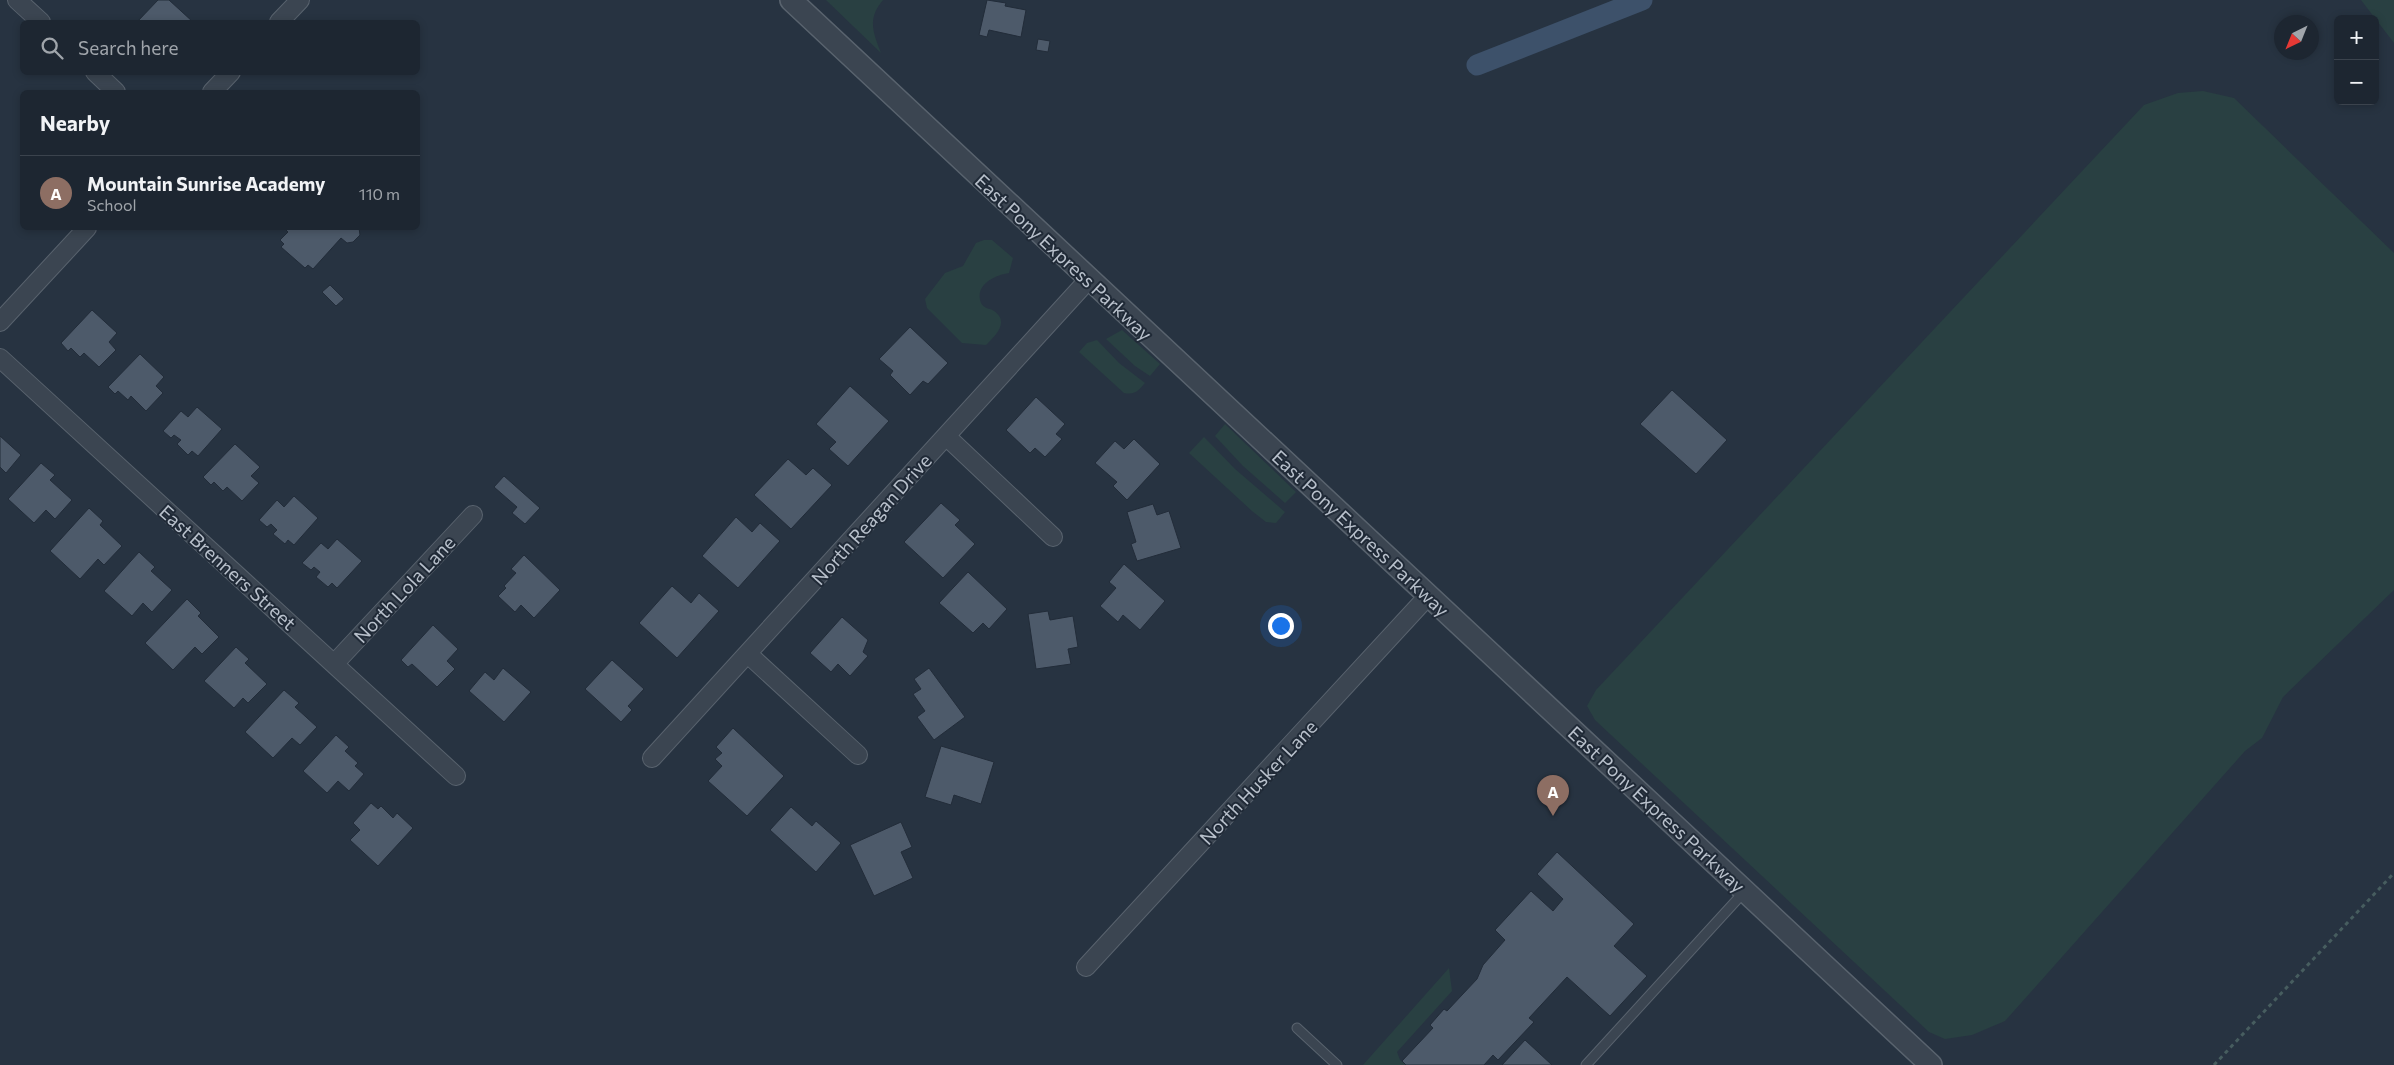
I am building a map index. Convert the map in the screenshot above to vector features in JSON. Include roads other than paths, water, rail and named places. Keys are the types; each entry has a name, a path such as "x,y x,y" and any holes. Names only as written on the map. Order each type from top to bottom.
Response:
{"street":[{"path":"17,0 39,20"},
{"path":"281,20 300,0"},
{"name":"East Pony Express Parkway","path":"791,0 1428,596 1550,707 1744,892 1932,1065"},
{"path":"98,75 114,90"},
{"path":"214,90 228,75"},
{"path":"0,322 85,230"},
{"name":"North Reagan Drive","path":"652,758 1089,279"},
{"name":"East Brenners Street","path":"0,358 456,776"},
{"path":"946,436 1053,537"},
{"name":"North Lola Lane","path":"334,664 473,515"},
{"name":"North Husker Lane","path":"1086,967 1428,596"},
{"path":"748,654 858,755"}],"lane":[{"path":"1586,1065 1744,892"},
{"path":"1298,1028 1337,1065"}],"waterway":[{"path":"1477,65 1642,0"}],"place":[{"name":"Mountain Sunrise Academy","path":"1553,816"}]}
